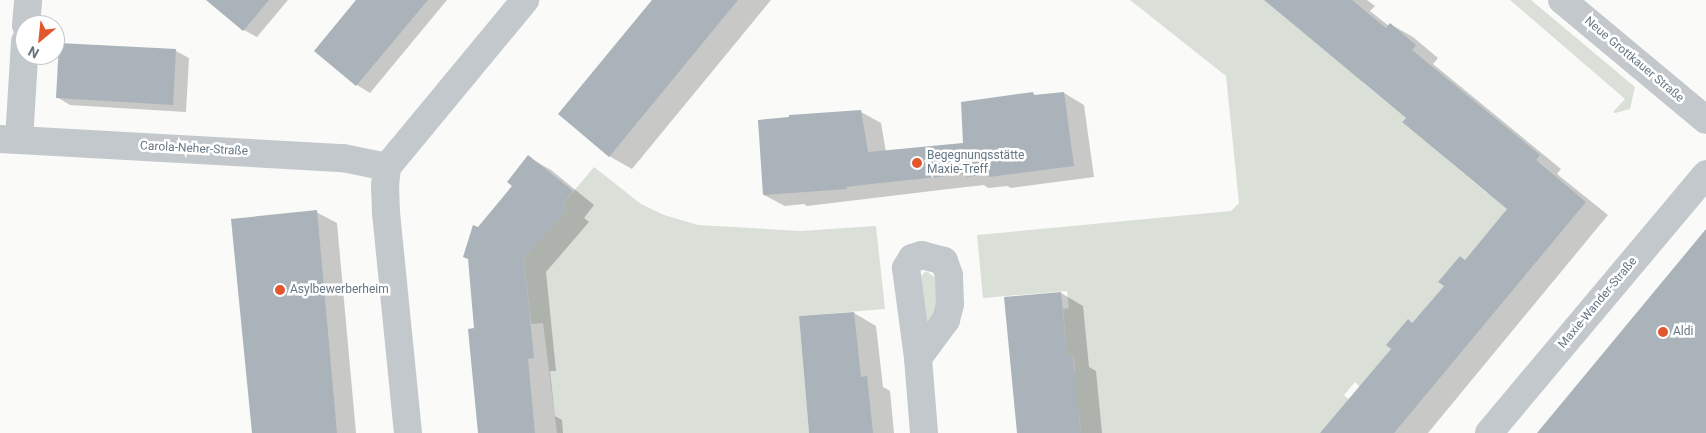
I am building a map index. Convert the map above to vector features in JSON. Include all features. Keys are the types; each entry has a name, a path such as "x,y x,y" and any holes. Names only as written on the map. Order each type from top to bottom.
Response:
{"street":[{"path":"27,15 28,0"},
{"path":"408,433 386,213 385,186 387,167 526,0"},
{"name":"Neue Grottkauer Straße","path":"1562,0 1706,120"},
{"path":"9,140 21,65"},
{"name":"Carola-Neher-Straße","path":"9,140 343,158 387,167"},
{"name":"Maxie-Wander-Straße","path":"1489,433 1706,174"},
{"path":"918,358 924,433"}],"shaded area":[{"path":"1130,0 1264,0 1351,72 1365,77 1362,82 1406,118 1402,122 1487,193 1514,201 1465,260 1460,256 1439,282 1444,286 1412,323 1407,320 1387,345 1391,349 1360,387 1355,382 1344,395 1354,404 1320,433 1081,433 1079,412 1072,412 1068,374 1075,373 1074,357 1067,357 1063,309 1069,308 1067,291 983,298 977,235 1231,211 1239,203 1226,76"},
{"path":"1510,0 1531,0 1635,87 1630,109 1613,112 1625,99"},
{"path":"594,167 641,204 664,215 698,225 801,231 876,226 885,309 799,316 809,433 557,433 543,323 531,324 524,259 567,208 563,204"},
{"path":"926,271 936,278 941,314 926,332 918,279"}],"building":[{"path":"206,0 269,0 243,31"},
{"path":"356,0 428,0 356,86 314,51"},
{"path":"652,0 738,0 609,157 558,114"},
{"path":"1264,0 1352,0 1386,28 1390,23 1416,45 1412,50 1540,155 1536,160 1586,202 1394,433 1320,433 1391,349 1386,345 1408,319 1412,323 1444,286 1438,282 1460,256 1465,260 1507,209 1402,122 1406,118"},
{"path":"65,43 176,49 173,105 56,98 58,65 65,65"},
{"path":"1033,92 1034,95 1064,92 1074,166 989,177 989,174 967,177 966,174 846,187 847,189 763,195 758,120 789,117 789,115 861,110 868,152 963,143 961,102"},
{"path":"528,155 573,191 563,204 567,208 524,259 534,358 528,359 535,433 478,433 468,329 474,328 468,259 463,257 473,225 478,227 512,186 507,182"},
{"name":"Asylbewerberheim","path":"317,210 337,433 252,433 231,219"},
{"name":"Aldi","path":"1706,229 1706,433 1537,433"},
{"path":"1061,292 1067,357 1073,357 1081,433 1017,433 1004,297"},
{"path":"854,312 861,377 867,376 873,433 809,433 799,316"}],"place":[{"name":"Begegnungsstätte Maxie-Treff","path":"917,163"},
{"name":"Asylbewerberheim","path":"280,290"},
{"name":"Aldi","path":"1663,332"}]}
